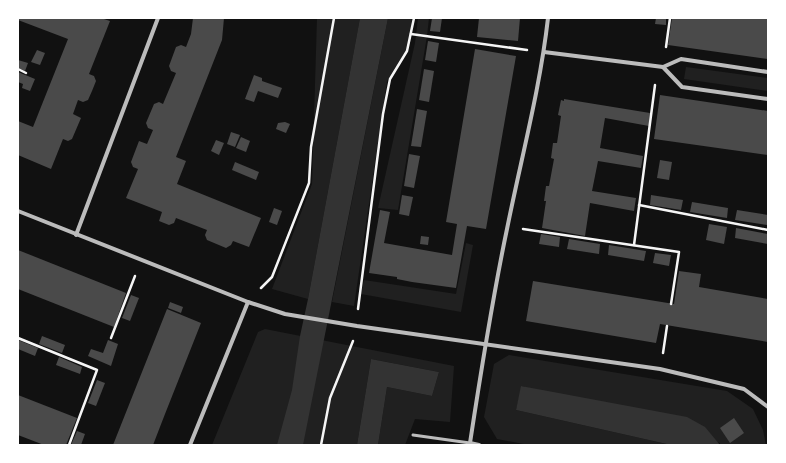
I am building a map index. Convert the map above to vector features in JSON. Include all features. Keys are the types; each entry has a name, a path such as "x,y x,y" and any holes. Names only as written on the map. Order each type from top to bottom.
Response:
{"street":[{"path":"76,235 158,18"},
{"path":"479,445 470,443 485,345 507,227 544,52 548,18"},
{"path":"544,52 660,67 681,59 768,72"},
{"path":"660,67 682,87 768,99"},
{"path":"18,211 248,302 285,314 485,345 660,369 744,389 768,407"},
{"path":"190,445 248,302"}],"lane":[{"path":"413,435 470,443"}],"path":[{"path":"248,302 272,277 309,183 311,147 334,18"},
{"path":"321,445 330,398 352,348 357,326 361,276 384,107 390,78 407,51 414,18"},
{"path":"634,245 660,67 670,18"},
{"path":"411,34 544,52"},
{"path":"18,70 26,73"},
{"path":"639,205 768,230"},
{"path":"507,227 679,252 671,304"},
{"path":"111,338 140,260"},
{"path":"660,369 667,326"},
{"path":"18,338 97,370 69,445"}],"shaded area":[{"path":"317,18 360,18 308,299 272,289 312,184"},
{"path":"360,18 388,18 303,445 277,445 292,390 300,336"},
{"path":"388,18 412,18 409,45 387,81 354,306 332,302"},
{"path":"418,18 429,18 398,210 378,208 415,43"},
{"path":"686,67 768,78 768,91 684,79"},
{"path":"466,243 473,245 461,312 361,294 364,280 456,294"},
{"path":"265,329 454,366 450,422 415,419 405,445 378,445 387,387 432,396 439,372 371,359 357,445 212,445 258,332"},
{"path":"509,355 727,391 753,409 763,430 766,445 720,445 720,443 522,386 516,410 671,445 529,445 497,439 484,417 494,364"},
{"path":"371,359 439,372 432,396 387,387 378,445 357,445"},
{"path":"521,386 687,417 705,427 720,445 671,445 516,410"}],"building":[{"path":"18,18 101,18 110,21 89,74 94,76 96,81 88,100 83,102 78,100 73,114 81,118 72,139 68,141 63,139 51,169 18,155 18,121 33,127 68,39 18,20"},
{"path":"193,18 224,18 222,40 176,157 186,161 177,184 261,218 249,247 233,241 231,245 226,248 207,240 205,235 207,230 176,218 174,223 169,225 159,221 162,212 126,198 138,169 133,167 131,162 139,141 147,144 153,130 148,128 146,123 154,104 159,102 163,104 176,73 171,71 169,66 176,47 181,45 186,47 191,34"},
{"path":"432,18 442,18 440,32 430,31"},
{"path":"479,18 520,18 518,41 477,37"},
{"path":"656,18 666,18 666,25 655,24"},
{"path":"672,18 768,18 768,59 668,45"},
{"path":"428,41 439,43 436,62 425,60"},
{"path":"475,49 516,56 486,229 467,226 456,288 412,282 397,279 397,277 369,273 380,210 390,212 384,243 452,255 457,224 446,222"},
{"path":"37,50 45,53 40,65 31,62"},
{"path":"18,60 28,63 25,71 18,68"},
{"path":"424,69 434,71 429,102 419,100"},
{"path":"18,72 35,79 30,91 22,88 23,84 18,82"},
{"path":"254,75 262,78 262,81 282,88 278,98 258,91 254,102 245,99"},
{"path":"660,95 768,111 768,155 654,139"},
{"path":"564,99 650,113 649,126 605,118 600,148 643,156 641,168 598,161 592,191 636,198 634,211 590,203 585,236 542,228 546,201 544,201 546,186 549,186 554,159 551,158 553,143 557,143 561,116 558,115 561,100 564,101"},
{"path":"417,109 427,111 421,147 411,146"},
{"path":"285,122 290,124 286,133 276,129 278,123"},
{"path":"231,132 240,135 235,147 227,144"},
{"path":"241,137 250,141 246,152 236,148"},
{"path":"216,140 224,143 219,155 211,151"},
{"path":"409,154 420,156 414,188 404,186"},
{"path":"660,160 672,162 669,180 657,178"},
{"path":"235,162 259,172 256,180 232,170"},
{"path":"402,195 413,197 409,216 399,214"},
{"path":"651,195 683,200 681,210 650,205"},
{"path":"692,202 728,208 727,218 690,212"},
{"path":"274,208 282,211 277,225 269,222"},
{"path":"737,210 768,215 767,225 735,220"},
{"path":"709,224 727,227 724,244 706,240"},
{"path":"736,228 768,234 768,244 735,238"},
{"path":"541,234 560,237 559,247 539,244"},
{"path":"421,236 429,237 428,245 420,244"},
{"path":"569,239 600,244 599,254 567,249"},
{"path":"609,245 646,251 644,261 608,255"},
{"path":"18,250 126,293 114,327 18,289"},
{"path":"655,253 671,255 669,266 653,263"},
{"path":"679,271 701,274 699,287 768,299 768,342 660,324 656,343 526,321 533,281 674,304"},
{"path":"131,295 139,298 130,321 122,318"},
{"path":"170,302 183,307 181,313 168,308"},
{"path":"167,309 201,323 153,445 113,445"},
{"path":"42,336 65,345 62,353 39,344"},
{"path":"18,340 38,348 35,356 18,349"},
{"path":"108,340 118,344 111,366 88,356 91,349 103,353"},
{"path":"59,357 82,367 80,374 56,365"},
{"path":"97,380 105,383 96,406 88,403"},
{"path":"18,395 77,418 66,445 44,445 18,435"},
{"path":"734,418 744,433 730,443 720,428"},
{"path":"77,431 85,434 81,445 71,445"}]}
